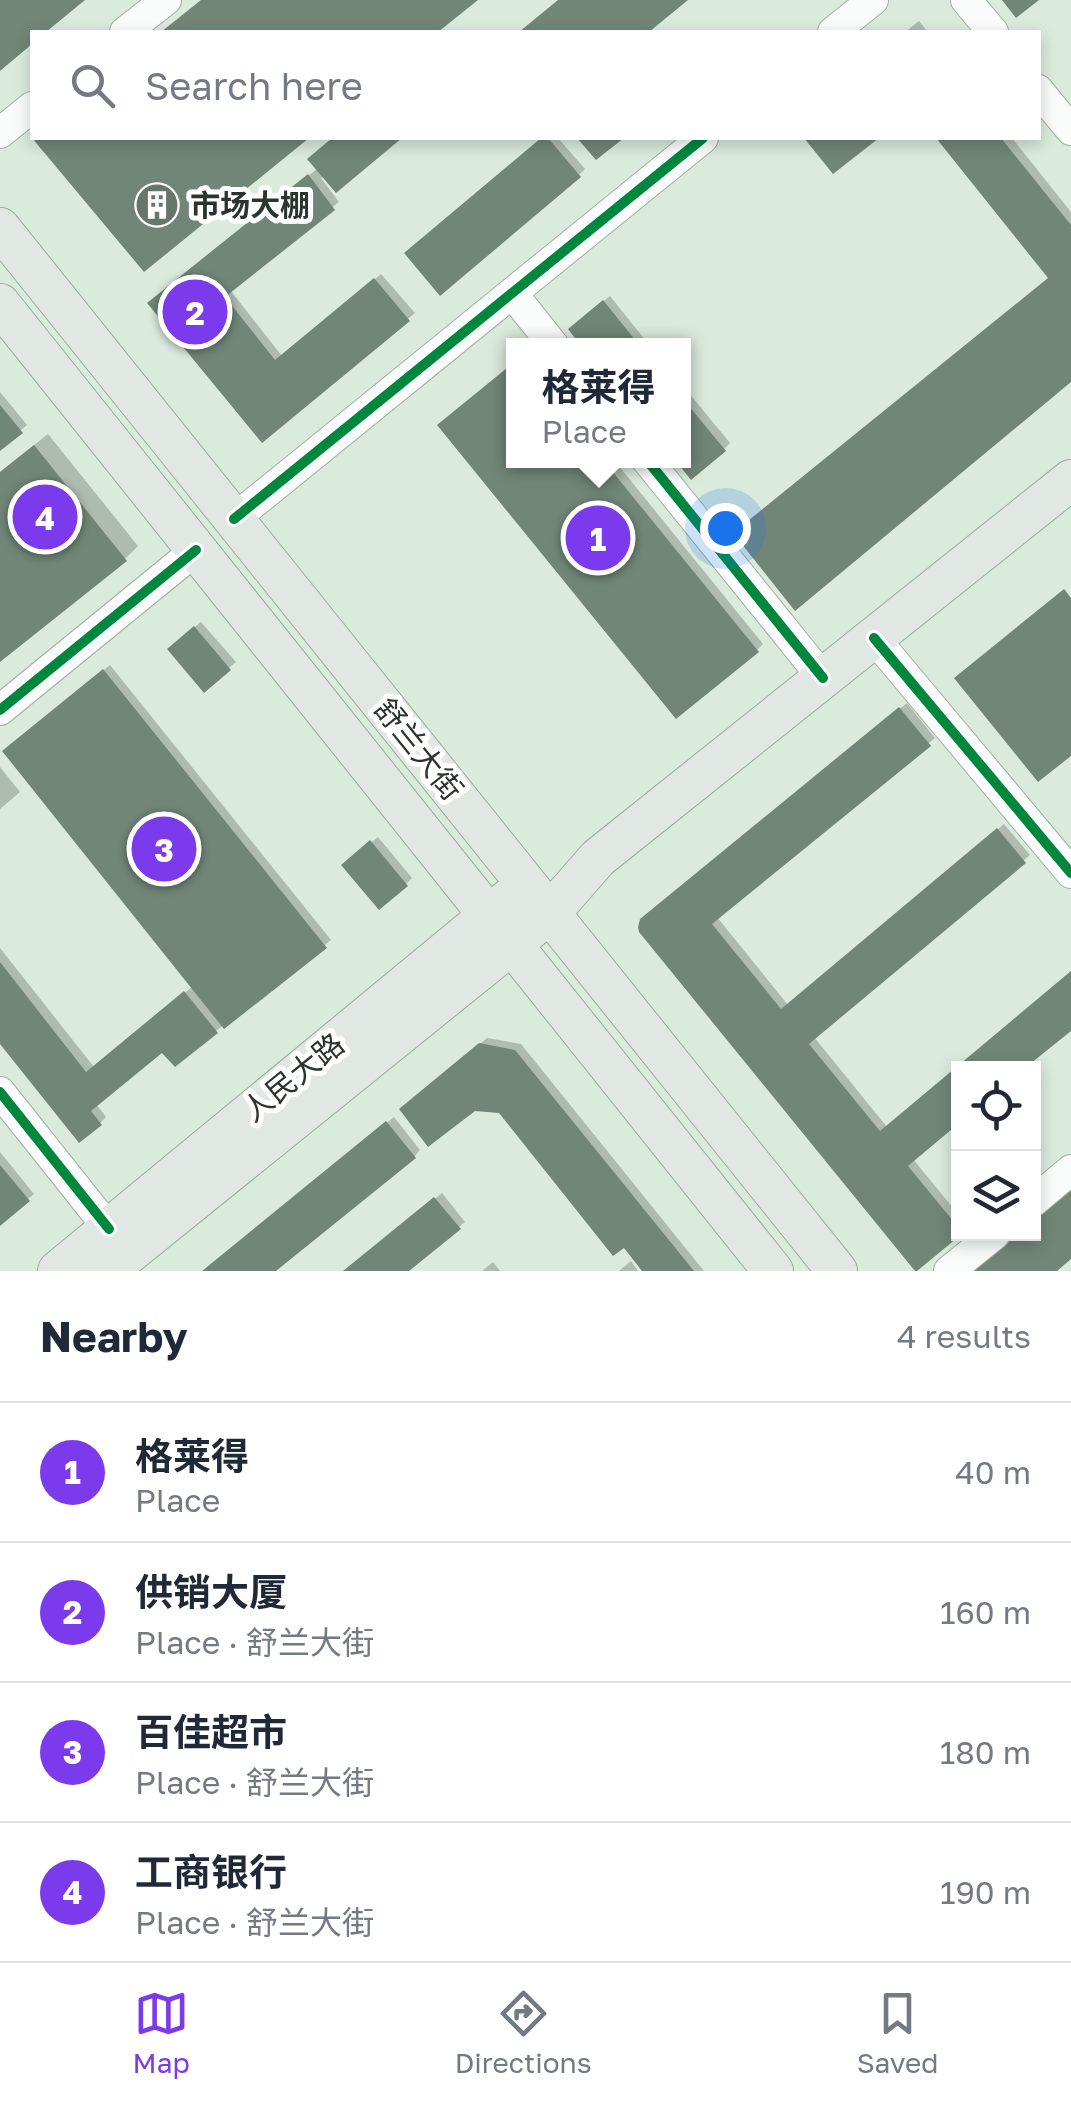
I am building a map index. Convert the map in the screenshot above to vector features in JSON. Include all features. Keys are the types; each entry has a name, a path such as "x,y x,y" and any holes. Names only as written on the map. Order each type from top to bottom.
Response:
{"main road":[{"name":"舒兰大街","path":"0,228 837,1271"},
{"name":"舒兰大街","path":"0,304 773,1271"},
{"name":"人民大路","path":"58,1271 122,1256 539,899 598,858 1071,480"}],"street":[{"path":"128,30 166,0"},
{"path":"836,30 873,0"},
{"path":"966,0 990,30"},
{"path":"1041,94 1071,130"},
{"path":"0,133 30,109"},
{"path":"234,520 702,140"},
{"path":"512,293 548,338"},
{"path":"653,468 823,678"},
{"path":"0,710 196,550"},
{"path":"874,638 1071,874"},
{"path":"0,1092 122,1256"},
{"path":"1041,1195 1071,1170"},
{"path":"950,1271 986,1241"}],"building":[{"path":"0,0 85,0 48,30 30,30 30,46 0,71"},
{"path":"201,0 478,0 440,30 164,30"},
{"path":"558,0 688,0 651,30 521,30"},
{"path":"1002,0 1039,0 1016,18"},
{"name":"市场大棚","path":"34,140 307,140 144,272"},
{"path":"330,140 400,140 336,193 307,159"},
{"path":"539,140 550,140 581,177 440,296 404,253"},
{"path":"579,140 621,140 596,160"},
{"path":"806,140 876,140 833,174"},
{"path":"938,140 1003,140 1071,225 1071,382 795,611 733,533 1048,278"},
{"path":"308,174 335,210 225,297 275,360 374,278 410,321 262,443 147,303"},
{"path":"603,300 634,338 575,338 568,329"},
{"path":"506,369 506,468 610,468 759,652 676,719 437,425"},
{"path":"0,405 23,433 0,451"},
{"path":"691,409 726,451 691,480 681,468 691,468"},
{"path":"34,445 127,561 0,662 0,472"},
{"path":"1064,589 1071,598 1071,756 1038,782 954,678"},
{"path":"194,626 231,670 204,693 167,649"},
{"path":"103,669 327,948 224,1029 2,751"},
{"path":"899,707 931,746 712,924 781,1009 997,828 1026,863 809,1044 880,1131 951,1072 951,1130 908,1166 951,1218 953,1241 915,1271 639,932 640,919"},
{"path":"370,840 408,886 379,910 341,865"},
{"path":"0,962 86,1072 184,991 218,1033 175,1067 162,1053 91,1111 102,1125 79,1143 0,1044"},
{"path":"1071,971 1071,1031 1034,1061 964,1061"},
{"path":"479,1043 515,1050 694,1271 642,1271 624,1248 613,1256 499,1113 475,1111 428,1147 399,1109"},
{"path":"386,1121 416,1158 276,1271 202,1271"},
{"path":"0,1165 30,1201 0,1226"},
{"path":"1071,1187 1071,1259 1057,1271 971,1271 1007,1241 1041,1241 1041,1213"},
{"path":"434,1197 461,1229 409,1271 343,1271"}],"cycle path":[{"path":"234,519 701,140"},
{"path":"653,468 823,678"},
{"path":"0,710 196,550"},
{"path":"874,638 1071,873"},
{"path":"0,1092 109,1229"}],"place":[{"name":"市场大棚","path":"157,205"},
{"name":"供销大厦","path":"195,312"},
{"name":"工商银行","path":"45,517"},
{"name":"格莱得","path":"598,538"},
{"name":"百佳超市","path":"164,849"}]}
